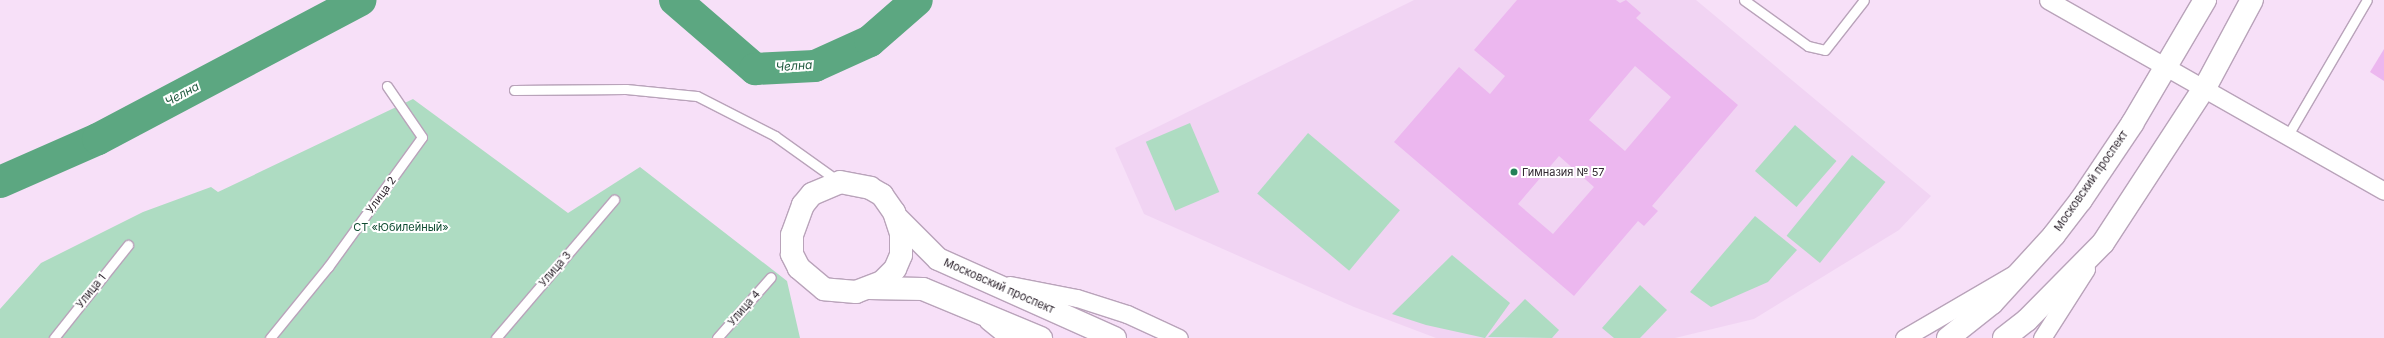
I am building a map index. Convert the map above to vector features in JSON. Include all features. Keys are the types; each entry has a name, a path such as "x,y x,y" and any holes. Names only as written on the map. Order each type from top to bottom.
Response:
{"main road":[{"path":"2004,338 2027,320 2103,243 2204,88 2252,0"},
{"name":"Московский проспект","path":"1948,338 1992,303 2054,235 2089,189 2167,66 2203,2"},
{"name":"Московский проспект","path":"896,217 901,233 901,255 891,274 882,282 869,288 856,292 824,289 799,268 792,254 792,235 803,205 812,194 840,182 870,188 882,196 896,217 938,259 1115,338"},
{"name":"Московский проспект","path":"869,288 923,289 972,308 1041,338"}],"street":[{"path":"2048,0 2167,66 2384,191"},
{"path":"2042,338 2103,243"},
{"path":"1904,338 1963,302 2021,270"},
{"path":"987,281 1077,298 1127,314 1179,338"},
{"path":"972,308 1009,338"}],"lane":[{"path":"1744,0 1808,46 1825,50 1864,0"},
{"path":"2288,135 2367,0"},
{"name":"Улица 2","path":"270,338 328,267 422,137 387,86"},
{"path":"514,90 626,89 697,96 775,136 840,182"},
{"name":"Улица 3","path":"496,338 614,200"},
{"name":"Улица 1","path":"54,338 128,245"},
{"name":"Улица 4","path":"717,338 771,277"}],"shaded area":[{"name":"Гимназия № 57","path":"1414,0 1696,0 1931,196 1899,230 1754,319 1675,338 1436,338 1354,307 1144,214 1115,148"}],"green space":[{"name":"СТ «Юбилейный»","path":"413,99 568,213 640,167 787,281 800,338 0,338 0,309 41,263 143,212 211,187 218,192"},
{"path":"1190,123 1219,192 1175,211 1146,142"},
{"path":"1795,125 1837,161 1796,207 1755,171"},
{"path":"1308,133 1400,210 1349,271 1257,194"},
{"path":"1852,155 1885,182 1820,263 1787,236"},
{"path":"1755,216 1797,250 1768,282 1711,307 1690,292"},
{"path":"1452,255 1510,303 1485,338 1426,325 1392,314"},
{"path":"1640,285 1667,310 1640,338 1614,338 1602,328"},
{"path":"1525,299 1559,330 1552,338 1488,337"}],"building":[{"path":"1517,0 1616,0 1620,3 1626,0 1641,13 1636,18 1738,105 1652,206 1658,211 1644,226 1638,221 1574,296 1394,142 1459,67 1490,94 1505,76 1474,50","holes":["1635,66 1671,97 1625,151 1589,120","1559,156 1594,187 1553,234 1518,204"]},
{"path":"2384,49 2384,81 2370,72"}],"waterway":[{"name":"Челна","path":"0,182 98,139 361,0"},
{"name":"Челна","path":"675,0 755,69 815,66 870,41 917,0"}],"place":[{"name":"Гимназия № 57","path":"1514,172"}]}
